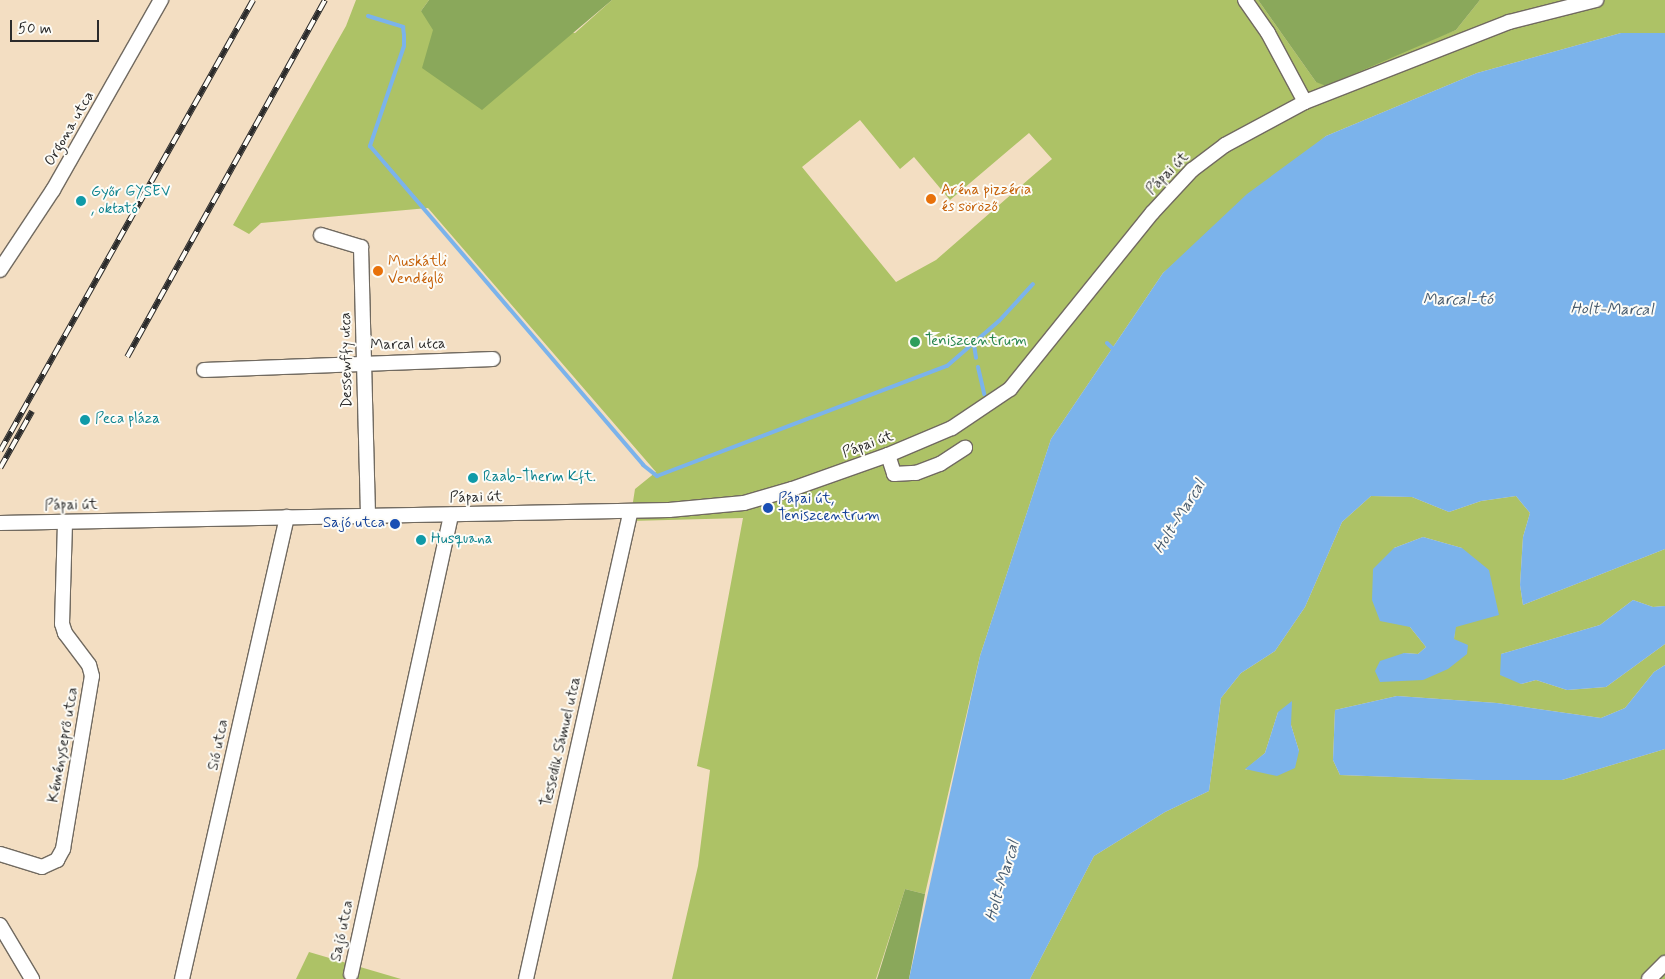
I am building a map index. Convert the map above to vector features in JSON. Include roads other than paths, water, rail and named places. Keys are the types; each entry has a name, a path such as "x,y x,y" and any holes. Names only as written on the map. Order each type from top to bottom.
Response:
{"street":[{"name":"Orgona utca","path":"0,270 53,190 160,0"},
{"path":"1245,0 1268,33 1305,102"},
{"name":"Pápai út","path":"0,523 368,515 630,512 744,503 888,455 952,428 1010,389 1152,213 1192,170 1225,145 1305,102 1509,22 1596,0"},
{"name":"Dessewffy utca","path":"322,235 362,247 363,362 368,515"},
{"name":"Marcal utca","path":"204,370 363,362 492,359"},
{"path":"888,455 894,474 916,473 940,464 965,448"},
{"name":"Tessedik Sámuel utca","path":"526,979 630,512"},
{"name":"Sajó utca","path":"350,974 451,515"},
{"name":"Sió utca","path":"182,979 287,517"},
{"name":"Kéményseprő utca","path":"0,854 42,867 57,860 63,849 92,676 89,665 65,633 62,624 66,522"},
{"path":"0,925 32,979"},
{"path":"1649,979 1665,963"}],"water":[{"name":"Marcal-tó","path":"1621,33 1665,33 1665,549 1523,605 1520,585 1523,537 1530,513 1516,496 1481,501 1449,512 1412,497 1371,496 1342,522 1305,607 1275,651 1241,673 1221,698 1209,791 1165,812 1094,856 1030,979 909,979 980,656 1051,439 1163,273 1247,194 1326,136 1477,73"},
{"path":"1423,537 1462,548 1489,570 1499,615 1456,627 1454,639 1468,645 1467,654 1448,669 1423,680 1380,682 1375,671 1380,661 1404,653 1418,654 1426,647 1410,627 1380,621 1372,600 1373,569 1394,548"},
{"path":"1633,600 1653,607 1665,606 1665,644 1606,687 1567,690 1536,680 1521,684 1500,675 1501,654 1600,625"},
{"path":"1665,665 1665,749 1562,780 1476,780 1340,775 1333,760 1335,710 1397,696 1497,703 1601,718 1625,708 1654,672"},
{"path":"1292,701 1291,725 1299,751 1295,768 1277,776 1245,769 1265,753 1278,712"}],"waterway":[{"path":"368,16 403,27 404,35 404,46 370,146 643,465 657,476 947,366 999,321 1033,284"},
{"path":"1107,343 1112,348"},
{"path":"974,345 976,358"},
{"path":"978,367 984,394"}],"railway":[{"path":"0,451 253,0"},
{"path":"127,357 325,0"},
{"path":"0,468 32,411"}],"place":[{"name":"Aréna pizzéria és söröző","path":"931,199"},
{"name":"Győr GYSEV , oktató","path":"81,201"},
{"name":"Muskátli Vendéglő","path":"378,271"},
{"name":"Teniszcentrum","path":"915,342"},
{"name":"Peca pláza","path":"85,420"},
{"name":"Raab-Therm Kft.","path":"473,478"},
{"name":"Pápai út, Teniszcentrum","path":"768,508"},
{"name":"Sajó utca","path":"395,524"},
{"name":"Husquana","path":"421,540"}],"water label":[{"name":"Holt-Marcal","path":"1612,310"},
{"name":"Holt-Marcal","path":"1180,517"},
{"name":"Holt-Marcal","path":"1003,881"}]}
